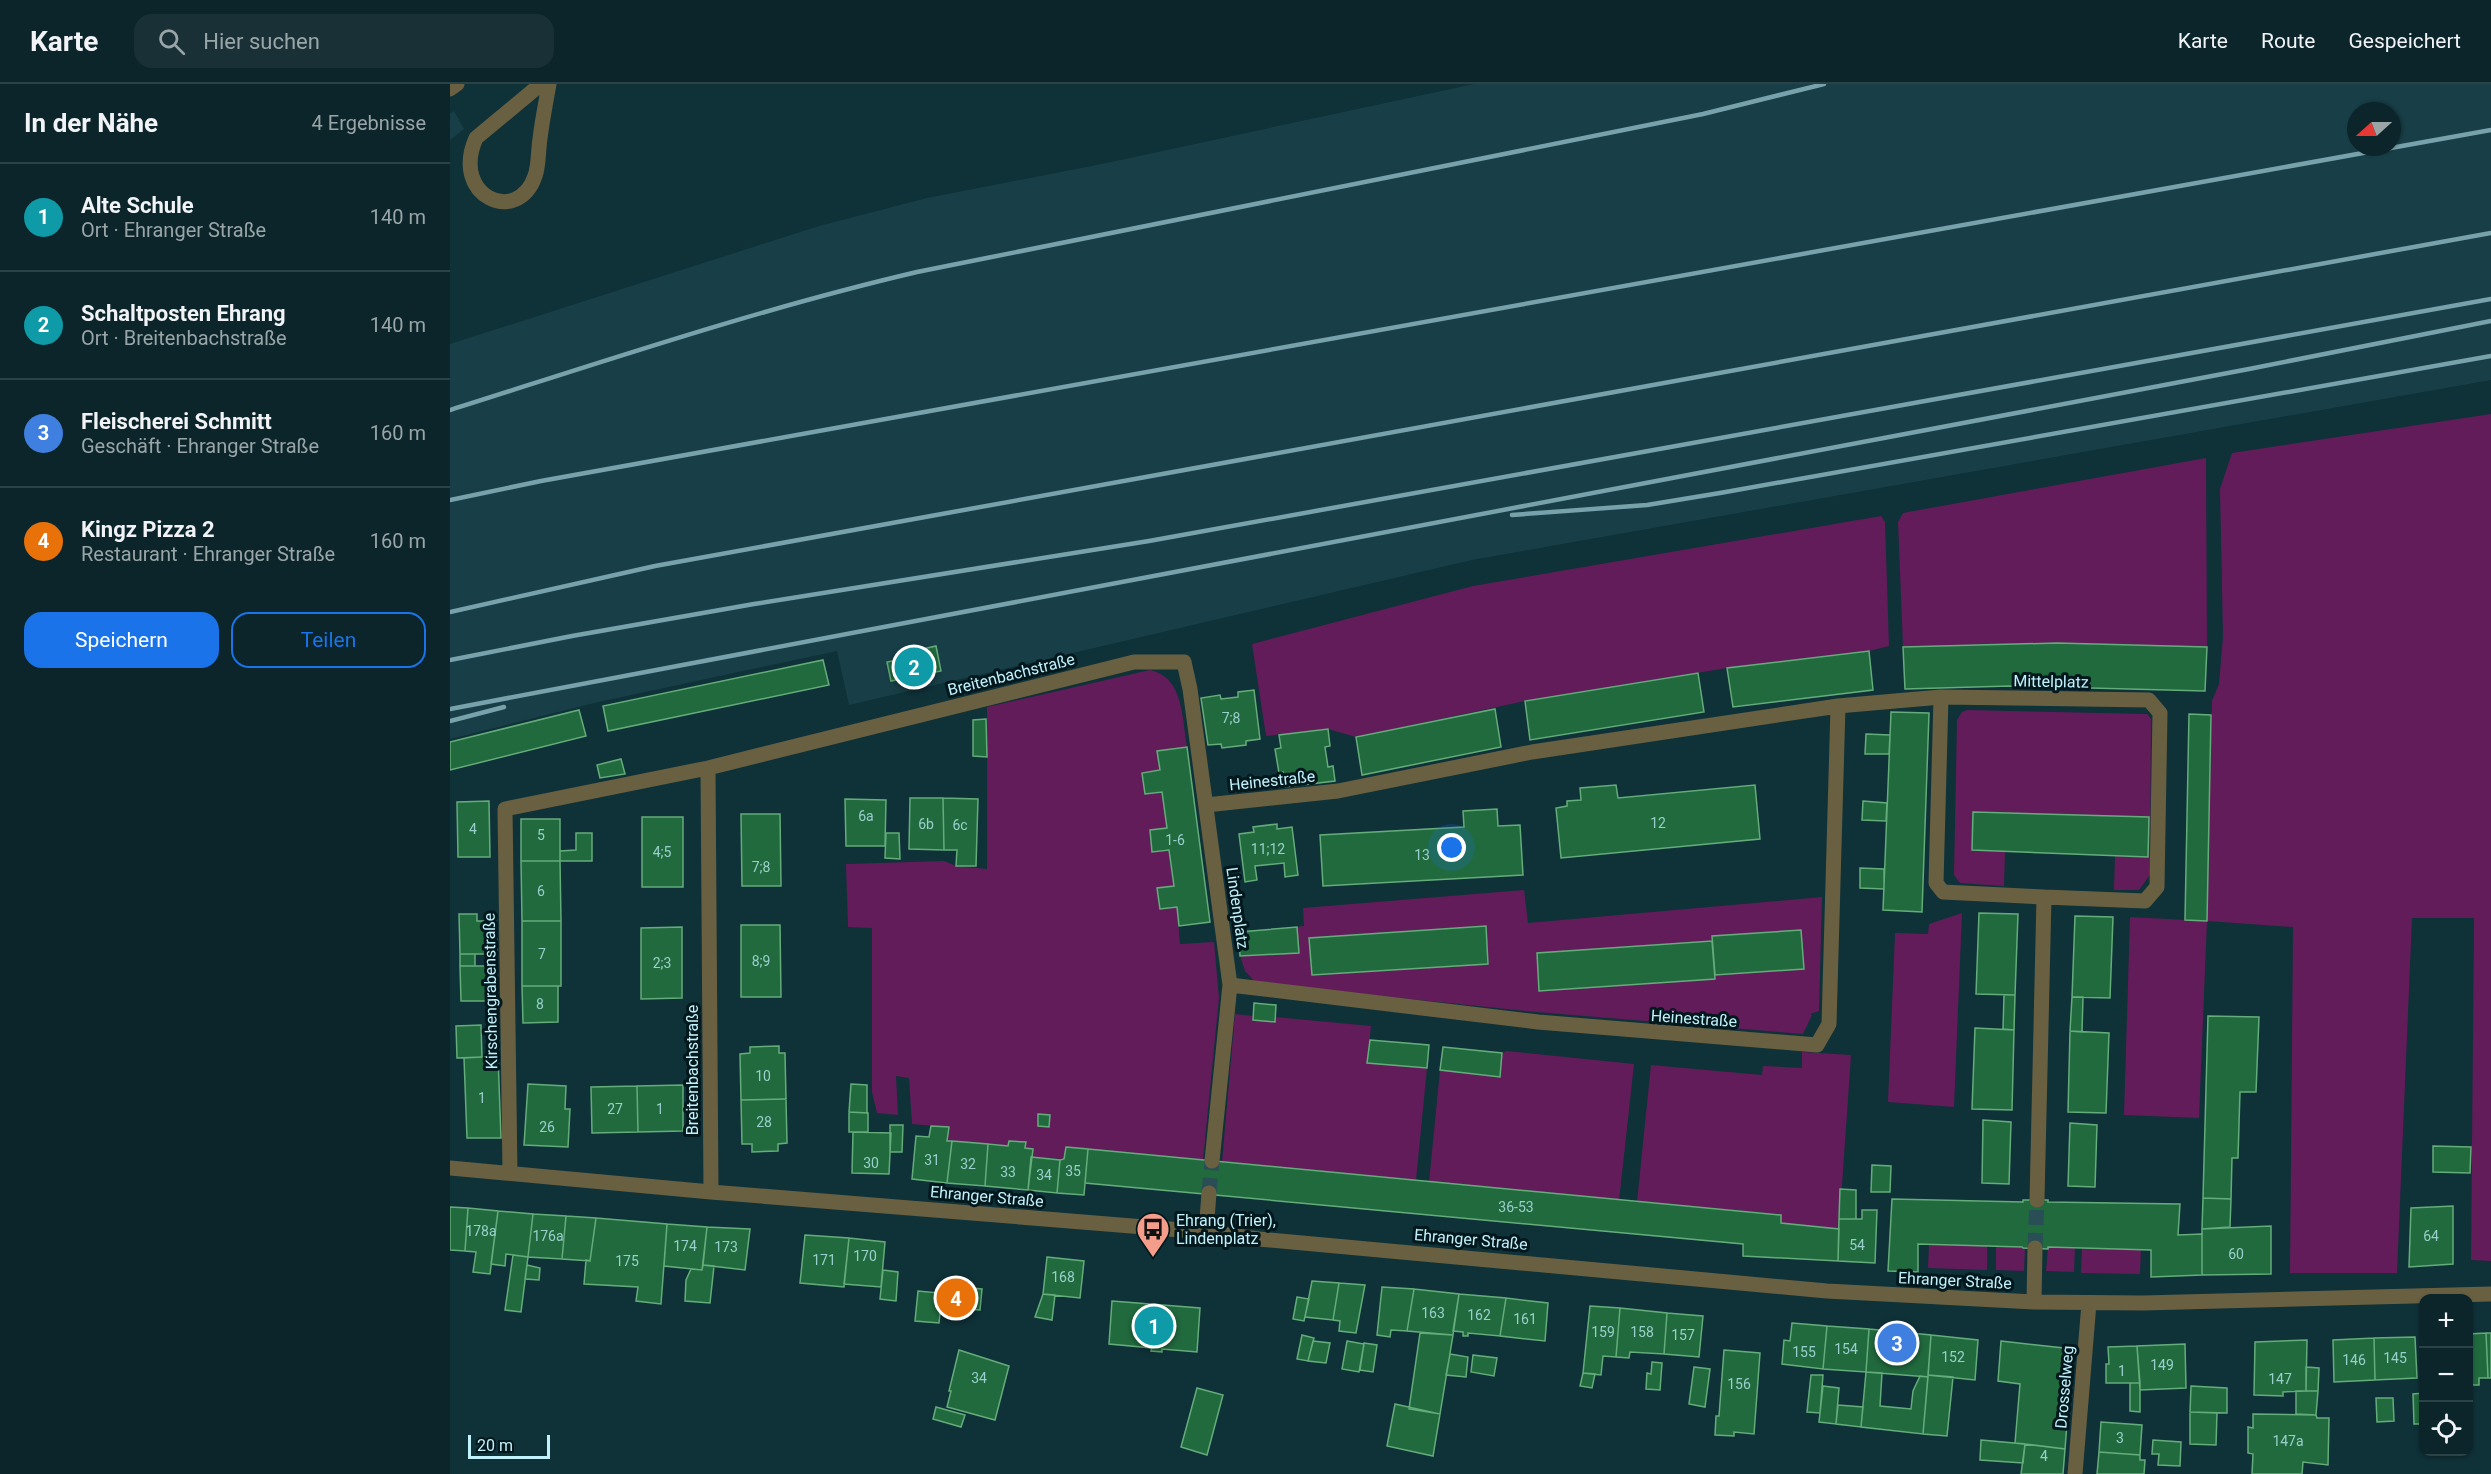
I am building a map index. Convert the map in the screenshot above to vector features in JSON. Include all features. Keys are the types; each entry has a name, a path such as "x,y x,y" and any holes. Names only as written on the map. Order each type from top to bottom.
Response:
{"street":[{"path":"450,89 457,84"},
{"path":"541,84 476,138 470,149 466,164 468,173 474,188 485,199 494,202 516,198 531,184 536,171 549,84"},
{"name":"Breitenbachstraße","path":"505,809 708,768 1134,662 1184,662"},
{"name":"Lindenplatz","path":"1184,662 1190,689 1230,985 1212,1161"},
{"name":"Heinestraße","path":"1206,805 1338,790 1532,752 1838,706 1941,697"},
{"name":"Mittelplatz","path":"1941,697 2149,700 2160,713 2157,887 2145,901 2044,897 1943,892 1936,883 1941,697"},
{"name":"Heinestraße","path":"1230,985 1538,1022 1817,1045 1829,1024 1838,706"},
{"name":"Breitenbachstraße","path":"708,768 711,1192"},
{"name":"Kirschengrabenstraße","path":"505,809 510,1173"},
{"path":"2037,1200 2044,897"},
{"name":"Ehranger Straße","path":"450,1168 711,1192 1206,1232 1259,1239 1827,1291 2089,1303 2491,1294"},
{"path":"1206,1232 1209,1193"},
{"path":"2034,1302 2035,1248"},
{"name":"Drosselweg","path":"2075,1474 2089,1303"}],"shaded area":[{"path":"1474,84 2491,84 2491,380 1472,560 849,705 837,651 594,703 450,739 450,344 819,226 927,198 1102,164"},
{"path":"454,111 464,129 450,140 450,114"},
{"path":"2491,414 2491,1261 2471,1260 2474,918 2412,918 2397,1273 2290,1273 2293,927 2207,921 2199,1118 2124,1115 2130,917 2206,921 2212,701 2219,684 2223,637 2220,489 2232,453"},
{"path":"2206,458 2207,647 2057,643 1903,647 1898,522 1903,513"},
{"path":"1881,516 1885,522 1889,646 1869,651 1727,668 1525,701 1356,737 1328,729 1266,736 1252,644 1473,586"},
{"path":"1150,670 1161,674 1175,690 1182,712 1187,747 1157,751 1160,770 1142,773 1145,794 1162,792 1167,828 1150,831 1152,852 1169,850 1174,886 1157,888 1160,909 1177,907 1180,944 1214,942 1219,998 1203,1160 1066,1147 1064,1159 1031,1157 1025,1148 1026,1142 1009,1141 1008,1146 947,1141 948,1127 912,1124 909,1078 896,1076 898,1115 877,1113 872,1092 872,928 848,927 846,864 944,861 956,866 987,869 987,707"},
{"path":"1967,710 2147,714 2151,719 2150,875 2139,890 2114,890 2115,855 1973,812 1972,850 2005,852 2004,886 1960,883 1954,875 1957,720 1962,712"},
{"path":"1524,890 1528,923 1822,897 1819,1011 1810,1014 1812,1015 1803,1034 1536,1012 1256,983 1245,971 1240,956 1298,953 1297,927 1304,926 1303,908"},
{"path":"1962,913 1954,1107 1888,1102 1895,933 1928,934 1929,924"},
{"path":"1235,1014 1253,1016 1253,1020 1275,1017 1371,1026 1367,1063 1427,1068 1416,1180 1222,1162"},
{"path":"1507,1051 1634,1064 1619,1201 1429,1182 1440,1070 1499,1076 1502,1053"},
{"path":"1802,1052 1851,1055 1839,1229 1781,1223 1780,1214 1637,1202 1651,1065 1762,1075 1763,1066 1802,1068"},
{"path":"1929,1244 1987,1246 1987,1270 1928,1268"},
{"path":"1996,1246 2025,1248 2024,1271 1996,1270"},
{"path":"2048,1247 2075,1247 2074,1272 2046,1271"},
{"path":"2082,1248 2141,1249 2140,1274 2081,1273"}],"building":[{"path":"2057,643 2207,647 2205,691 2010,686 1905,689 1903,647"},
{"path":"936,646 941,671 891,681 887,662 912,657 910,652"},
{"path":"1869,651 1873,690 1733,707 1727,668"},
{"path":"823,660 829,685 608,731 603,706"},
{"path":"1698,673 1704,712 1530,740 1525,701"},
{"path":"1254,690 1260,739 1246,741 1246,745 1222,748 1221,744 1208,745 1201,698 1220,695 1221,699 1238,697 1238,692"},
{"path":"1495,709 1501,747 1362,775 1356,737"},
{"path":"579,710 586,736 450,770 450,742"},
{"path":"1891,712 1929,713 1922,912 1883,910"},
{"path":"2189,714 2211,715 2207,921 2185,920"},
{"path":"986,719 987,757 973,756 973,720"},
{"path":"1328,729 1330,746 1325,747 1328,767 1333,766 1335,781 1285,787 1283,772 1279,773 1275,749 1281,748 1279,735"},
{"path":"1866,734 1890,735 1889,754 1865,754"},
{"path":"1187,747 1210,922 1179,926 1177,907 1160,909 1157,888 1174,886 1169,850 1152,852 1150,830 1167,828 1162,792 1145,794 1142,773 1160,770 1157,751"},
{"path":"621,759 625,774 600,778 597,765"},
{"path":"1616,785 1618,798 1755,785 1760,839 1561,858 1556,808 1567,806 1567,801 1581,800 1580,788"},
{"path":"910,798 943,798 944,850 909,849"},
{"path":"943,798 978,799 976,866 956,866 957,850 944,850"},
{"path":"845,799 886,800 885,846 846,846"},
{"path":"489,801 490,857 458,857 457,802"},
{"path":"1863,801 1887,803 1886,821 1862,820"},
{"path":"1497,809 1498,826 1520,825 1523,875 1323,886 1320,835 1464,827 1463,811"},
{"path":"1973,812 2149,817 2148,857 1972,850"},
{"path":"741,814 780,814 781,886 742,886"},
{"path":"642,817 683,817 683,887 642,887"},
{"path":"521,819 560,819 560,861 521,861"},
{"path":"1277,824 1277,829 1292,827 1298,875 1285,877 1284,863 1255,866 1257,880 1245,882 1239,834 1254,832 1253,827"},
{"path":"576,833 592,833 592,861 560,861 560,851 576,850"},
{"path":"886,833 899,833 900,859 885,858"},
{"path":"521,861 560,861 561,921 522,921"},
{"path":"1860,868 1884,869 1884,889 1860,888"},
{"path":"1979,913 2018,914 2015,995 1976,994"},
{"path":"459,914 477,914 477,921 496,921 497,954 460,954"},
{"path":"2075,916 2113,917 2110,998 2072,997"},
{"path":"522,921 561,921 561,986 522,986"},
{"path":"741,925 780,925 781,997 741,997"},
{"path":"1486,926 1488,964 1312,975 1309,938"},
{"path":"682,927 682,998 641,999 641,928"},
{"path":"1297,927 1299,953 1240,956 1239,932"},
{"path":"1801,930 1804,969 1715,975 1712,936"},
{"path":"1712,941 1715,979 1539,991 1537,953"},
{"path":"460,954 475,954 475,966 460,966"},
{"path":"460,966 491,966 492,1001 461,1001"},
{"path":"522,986 558,986 558,1022 523,1023"},
{"path":"2004,995 2015,995 2014,1030 2003,1029"},
{"path":"2072,997 2083,997 2082,1032 2070,1031"},
{"path":"1254,1003 1276,1005 1275,1022 1253,1020"},
{"path":"2208,1016 2259,1017 2256,1092 2240,1092 2238,1158 2232,1158 2231,1199 2203,1198"},
{"path":"481,1025 482,1057 457,1058 456,1026"},
{"path":"1975,1028 2014,1030 2012,1110 1972,1109"},
{"path":"2070,1031 2109,1033 2106,1113 2068,1112"},
{"path":"1370,1040 1429,1045 1427,1068 1367,1063"},
{"path":"779,1046 779,1053 785,1053 786,1099 741,1100 740,1054 750,1053 750,1047"},
{"path":"1443,1047 1502,1053 1500,1077 1440,1070"},
{"path":"498,1056 501,1138 467,1138 464,1058"},
{"path":"528,1084 566,1086 565,1109 570,1109 568,1147 524,1145"},
{"path":"851,1084 867,1085 867,1113 849,1112"},
{"path":"683,1085 683,1131 638,1132 637,1086"},
{"path":"637,1086 638,1132 592,1133 591,1087"},
{"path":"786,1099 787,1143 778,1144 778,1151 752,1152 752,1144 742,1144 741,1100"},
{"path":"849,1112 868,1113 868,1132 849,1132"},
{"path":"1038,1114 1050,1115 1049,1127 1038,1126"},
{"path":"1983,1120 2011,1122 2009,1184 1982,1183"},
{"path":"2070,1123 2097,1125 2095,1187 2068,1186"},
{"path":"890,1125 903,1125 902,1152 890,1152"},
{"path":"931,1126 949,1127 947,1141 952,1141 947,1183 912,1179 916,1136 929,1137"},
{"path":"853,1132 891,1133 889,1174 852,1173"},
{"path":"952,1141 988,1144 985,1186 947,1183"},
{"path":"1009,1141 1026,1142 1025,1148 1033,1149 1028,1190 985,1186 988,1144 1008,1146"},
{"path":"2433,1146 2471,1147 2470,1173 2433,1172"},
{"path":"1066,1147 1088,1149 1084,1195 1057,1193 1060,1160 1064,1159"},
{"path":"1088,1149 1781,1215 1781,1223 1839,1229 1838,1261 1743,1256 1743,1244 1085,1183"},
{"path":"1031,1157 1060,1160 1057,1193 1028,1190"},
{"path":"1872,1165 1891,1166 1890,1192 1871,1192"},
{"path":"1840,1189 1856,1190 1856,1219 1839,1219"},
{"path":"2203,1198 2231,1199 2230,1227 2202,1229"},
{"path":"1892,1199 2180,1204 2178,1235 2202,1234 2202,1275 2151,1277 2151,1250 1918,1244 1918,1272 1888,1271"},
{"path":"2453,1206 2453,1264 2409,1267 2411,1208"},
{"path":"450,1207 468,1208 465,1251 450,1250"},
{"path":"468,1208 498,1211 490,1274 473,1272 476,1252 465,1251"},
{"path":"1862,1210 1877,1210 1875,1263 1838,1261 1839,1219 1862,1219"},
{"path":"498,1211 533,1214 528,1257 506,1254 505,1266 491,1264"},
{"path":"533,1214 566,1216 562,1259 528,1257"},
{"path":"566,1216 596,1218 590,1261 562,1259"},
{"path":"596,1218 667,1224 661,1304 636,1301 638,1287 584,1284 586,1260 590,1261"},
{"path":"667,1224 707,1227 702,1270 664,1266"},
{"path":"2271,1226 2271,1274 2202,1275 2202,1229"},
{"path":"707,1227 750,1229 745,1270 703,1265"},
{"path":"805,1235 849,1238 844,1287 800,1283"},
{"path":"849,1238 885,1242 881,1287 844,1284"},
{"path":"513,1255 528,1257 521,1312 505,1310"},
{"path":"1047,1257 1084,1261 1080,1298 1043,1294"},
{"path":"527,1265 540,1268 539,1280 525,1279"},
{"path":"703,1265 714,1266 710,1303 685,1301 686,1280 691,1269 702,1270"},
{"path":"883,1270 898,1272 896,1301 880,1299"},
{"path":"1312,1281 1339,1283 1333,1320 1305,1317"},
{"path":"1339,1283 1365,1285 1356,1333 1339,1331 1340,1321 1333,1320"},
{"path":"939,1285 982,1289 980,1310 961,1309 961,1314 940,1313 939,1323 915,1321 918,1291 939,1293"},
{"path":"1382,1287 1414,1289 1407,1331 1391,1330 1390,1337 1377,1335"},
{"path":"1414,1289 1459,1294 1453,1335 1407,1331"},
{"path":"1043,1294 1055,1295 1052,1320 1035,1317"},
{"path":"1459,1294 1506,1298 1500,1336 1468,1333 1468,1336 1463,1336 1463,1332 1453,1331"},
{"path":"1297,1297 1309,1299 1304,1321 1293,1319"},
{"path":"1506,1298 1548,1303 1545,1341 1500,1336"},
{"path":"1112,1301 1200,1308 1197,1352 1162,1349 1162,1352 1151,1351 1152,1348 1109,1344"},
{"path":"1590,1306 1620,1308 1616,1357 1603,1356 1601,1375 1583,1373"},
{"path":"1620,1308 1667,1313 1664,1354 1630,1352 1629,1358 1616,1357"},
{"path":"1667,1313 1703,1316 1699,1357 1664,1354"},
{"path":"1792,1323 1827,1326 1823,1369 1782,1364 1784,1340 1790,1341"},
{"path":"1827,1326 1869,1329 1866,1372 1823,1369"},
{"path":"1869,1329 1931,1335 1928,1377 1866,1372"},
{"path":"1420,1333 1453,1335 1440,1414 1409,1409"},
{"path":"2486,1333 2488,1378 2479,1378 2479,1385 2473,1385 2473,1334"},
{"path":"2486,1333 2491,1333 2491,1378 2488,1378"},
{"path":"1302,1335 1314,1338 1308,1361 1297,1359"},
{"path":"1931,1335 1978,1340 1975,1380 1928,1375"},
{"path":"2415,1337 2417,1378 2375,1380 2374,1338"},
{"path":"2374,1338 2375,1380 2334,1382 2333,1340"},
{"path":"2307,1340 2306,1391 2283,1392 2283,1396 2254,1395 2255,1342"},
{"path":"1313,1341 1330,1343 1326,1363 1308,1361"},
{"path":"1347,1341 1364,1344 1359,1372 1342,1369"},
{"path":"2001,1341 2073,1349 2065,1449 2015,1443 2020,1384 1998,1381"},
{"path":"1364,1343 1377,1345 1373,1372 1360,1370"},
{"path":"2185,1344 2186,1388 2140,1390 2137,1346"},
{"path":"2137,1346 2140,1383 2106,1383 2106,1364 2109,1364 2108,1347"},
{"path":"959,1350 1009,1366 995,1420 947,1407"},
{"path":"1724,1350 1760,1353 1754,1434 1734,1432 1734,1436 1715,1435 1716,1416 1719,1416"},
{"path":"1450,1354 1468,1357 1466,1377 1446,1375"},
{"path":"1473,1355 1497,1358 1494,1376 1471,1372"},
{"path":"1652,1362 1662,1363 1660,1390 1646,1389 1647,1373 1651,1374"},
{"path":"1694,1367 1710,1369 1705,1407 1689,1404"},
{"path":"2306,1367 2319,1368 2318,1391 2306,1391"},
{"path":"1866,1372 1882,1373 1880,1406 1911,1409 1913,1391 1920,1376 1928,1377 1923,1434 1861,1427"},
{"path":"1583,1373 1595,1374 1592,1388 1580,1386"},
{"path":"1811,1375 1823,1375 1820,1413 1807,1412"},
{"path":"1928,1375 1953,1377 1947,1436 1923,1434"},
{"path":"2130,1383 2140,1383 2140,1412 2130,1411"},
{"path":"1823,1386 1839,1388 1836,1424 1819,1422"},
{"path":"2191,1386 2227,1388 2227,1413 2190,1412"},
{"path":"1197,1388 1223,1395 1207,1455 1181,1447"},
{"path":"2296,1391 2318,1391 2316,1415 2296,1414"},
{"path":"2419,1393 2419,1424 2414,1424 2413,1394"},
{"path":"2376,1398 2393,1398 2394,1421 2377,1422"},
{"path":"1395,1404 1440,1414 1433,1456 1387,1446"},
{"path":"1838,1405 1863,1407 1861,1427 1836,1424"},
{"path":"936,1407 965,1415 961,1427 933,1419"},
{"path":"2190,1412 2217,1413 2216,1445 2190,1444"},
{"path":"2253,1414 2316,1415 2317,1418 2329,1418 2328,1465 2303,1462 2302,1474 2252,1474 2253,1454 2248,1453 2248,1427 2253,1428"},
{"path":"2101,1422 2142,1425 2140,1455 2099,1452"},
{"path":"1981,1440 2025,1444 2023,1463 1980,1460"},
{"path":"2153,1440 2181,1442 2180,1466 2158,1465 2159,1454 2152,1454"},
{"path":"2025,1444 2065,1449 2063,1474 2021,1474"},
{"path":"2099,1452 2140,1455 2140,1460 2145,1460 2144,1474 2097,1474"}],"tunnel":[{"path":"1209,1193 1212,1161"},
{"path":"2035,1248 2037,1200"}],"railway":[{"path":"450,410 741,319 917,272 1703,114 1824,84"},
{"path":"450,500 541,481 2491,130"},
{"path":"450,612 655,566 2491,233"},
{"path":"450,660 754,604 1149,541 2491,299"},
{"path":"450,709 2249,369 2491,321"},
{"path":"1512,515 1647,505 2491,356"},
{"path":"450,721 504,707"}],"place":[{"name":"Schaltposten Ehrang","path":"914,667"},
{"name":"Ehrang (Trier), Lindenplatz","path":"1153,1258"},
{"name":"Kingz Pizza 2","path":"956,1298"},
{"name":"Alte Schule","path":"1154,1326"},
{"name":"Fleischerei Schmitt","path":"1897,1343"}]}
